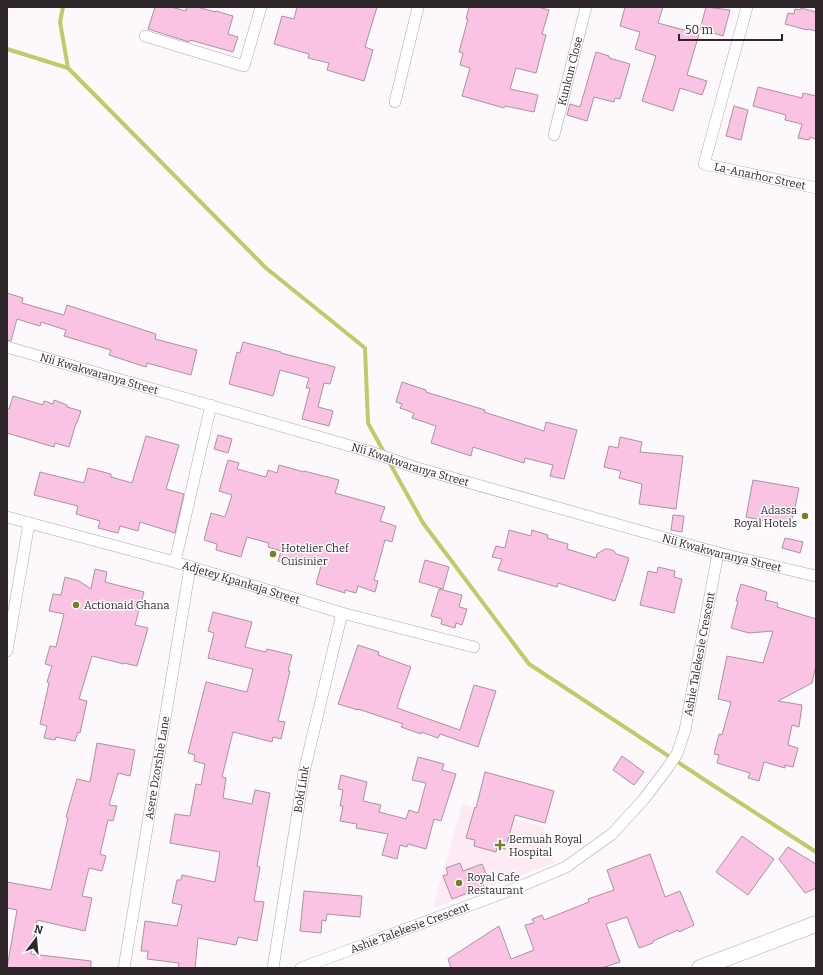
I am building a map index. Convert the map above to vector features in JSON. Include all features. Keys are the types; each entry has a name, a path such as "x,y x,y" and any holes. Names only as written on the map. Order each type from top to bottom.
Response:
{"main road":[{"path":"700,968 816,924"}],"street":[{"path":"145,36 244,66 261,7"},
{"path":"395,102 418,7"},
{"name":"Kunkun Close","path":"554,135 586,7"},
{"name":"La-Anarhor Street","path":"747,7 704,164 816,188"},
{"name":"Nii Kwakwaranya Street","path":"7,347 368,451 414,467 718,553 816,576"},
{"path":"176,562 211,405"},
{"name":"Adjetey Kpankaja Street","path":"7,517 176,562 342,613 474,647"},
{"path":"7,651 29,523"},
{"name":"Ashie Talekesie Crescent","path":"301,968 512,890 566,867 612,834 644,799 677,754 685,730 718,553"},
{"name":"Asere Dzorshie Lane","path":"124,968 190,567"},
{"name":"Boki Link","path":"273,968 304,772 342,613"}],"shaded area":[{"name":"Bemuah Royal Hospital","path":"462,804 543,827 554,863 433,908"}],"building":[{"path":"155,7 171,7 186,11 187,7 197,7 233,16 228,34 238,37 233,52 190,40 189,42 148,29"},
{"path":"297,7 377,7 365,47 373,50 364,81 327,70 329,63 308,58 309,54 274,44 282,16 294,19"},
{"path":"469,7 538,7 549,10 542,34 546,35 536,73 516,68 510,89 538,95 534,112 505,106 504,108 462,96 470,68 460,65 463,53 459,52 468,19 466,19"},
{"path":"625,7 663,7 658,23 699,34 687,75 707,81 702,95 680,88 673,111 642,101 656,56 635,49 640,32 620,26"},
{"path":"706,7 730,10 723,36 700,29"},
{"path":"801,8 816,12 816,31 785,24 788,13 794,14 795,9 800,10"},
{"path":"596,52 609,56 609,58 630,64 620,99 615,98 614,102 594,97 587,121 567,115 570,104 580,107"},
{"path":"758,87 802,98 803,93 816,96 816,139 810,137 809,140 798,138 802,124 785,120 786,115 753,106"},
{"path":"734,106 748,110 741,140 726,136"},
{"path":"7,293 23,298 22,303 64,315 67,305 156,334 155,339 197,350 191,375 147,363 146,367 109,355 111,350 64,336 66,330 41,322 40,326 17,319 11,341 7,340"},
{"path":"243,342 335,367 330,384 324,383 318,407 333,411 329,426 302,419 310,388 306,388 309,378 280,370 273,396 229,384 237,352 240,353"},
{"path":"402,382 426,390 426,392 485,410 484,412 544,431 546,422 577,430 564,479 550,476 553,465 525,458 524,463 473,447 471,456 431,443 436,426 412,418 414,413 400,408 402,404 396,402"},
{"path":"13,396 43,405 44,401 53,404 54,400 67,405 67,407 81,411 69,447 55,443 54,447 7,433 7,408 9,409"},
{"path":"218,435 232,439 228,453 214,449"},
{"path":"146,436 179,445 166,489 184,494 175,533 140,522 138,531 120,526 118,533 98,528 100,521 76,514 78,506 34,495 40,472 84,483 88,468 111,474 111,477 132,483"},
{"path":"620,437 642,442 640,452 683,456 676,509 639,504 642,484 619,478 621,471 604,467 609,446 618,448"},
{"path":"228,460 239,463 237,469 266,477 268,470 277,473 279,465 339,480 335,493 385,507 380,521 396,526 392,542 385,540 374,580 378,581 375,592 358,586 356,593 345,590 345,593 316,584 321,566 297,559 294,566 278,561 281,551 268,547 269,543 247,537 241,557 216,550 217,544 204,540 211,513 225,517 232,495 219,491"},
{"path":"753,480 799,488 793,517 780,528 776,523 746,517"},
{"path":"673,515 684,516 682,532 671,530"},
{"path":"509,530 531,536 532,530 548,535 547,538 568,544 567,549 596,558 597,554 605,549 609,549 614,551 616,554 629,558 615,601 558,583 557,587 498,570 502,559 492,557 496,546 505,548"},
{"path":"785,538 803,542 800,553 782,548"},
{"path":"425,560 449,567 443,589 419,582"},
{"path":"658,567 675,571 674,577 682,579 674,613 640,605 648,571 657,573"},
{"path":"95,569 107,572 105,582 144,592 135,625 148,628 137,666 92,656 79,699 87,701 80,733 78,732 75,741 56,737 55,740 44,738 47,726 40,724 49,683 47,682 52,666 45,664 50,646 56,647 64,614 49,611 53,594 61,595 65,577 79,581 91,589"},
{"path":"741,584 767,592 765,600 778,603 777,607 816,619 816,665 812,683 778,701 802,705 799,727 792,725 788,745 798,748 793,767 785,765 785,768 764,762 759,781 748,778 750,773 717,763 719,755 714,754 719,734 722,735 731,702 718,699 727,656 763,663 773,631 749,633 731,628"},
{"path":"439,589 462,595 459,607 467,609 462,625 456,623 455,628 441,624 442,619 431,616"},
{"path":"213,612 252,622 245,647 266,652 267,649 292,655 288,671 290,671 278,721 285,722 281,739 273,737 272,742 233,732 222,777 226,778 223,798 252,804 255,790 270,793 257,866 260,867 254,901 264,902 257,941 238,937 236,945 198,938 195,968 178,968 179,963 147,959 148,951 141,951 145,921 177,926 182,905 172,903 177,880 181,880 182,875 215,882 220,852 170,843 175,814 190,816 196,784 201,785 205,764 194,761 195,755 188,753 206,682 247,692 253,669 208,658 214,633 208,631"},
{"path":"358,645 379,652 378,655 411,667 397,708 460,730 474,685 496,691 478,747 440,734 438,738 421,732 421,734 401,727 403,724 338,704"},
{"path":"97,743 135,750 130,776 118,773 109,805 117,806 113,821 108,820 100,854 106,856 102,871 89,868 82,896 92,898 85,931 37,920 31,954 91,961 91,968 7,968 17,910 7,908 7,882 51,890 68,818 66,817 77,779 90,782"},
{"path":"622,756 644,772 634,785 613,770"},
{"path":"418,757 444,764 442,770 456,774 441,821 434,819 426,849 408,844 407,847 400,845 397,859 382,855 388,834 356,828 357,824 340,821 343,806 340,806 343,790 338,789 341,775 367,782 363,801 381,805 379,812 406,819 409,810 418,813 426,783 412,780"},
{"path":"485,772 554,791 545,823 515,815 505,849 497,847 496,852 474,846 475,840 466,838 475,807 476,808"},
{"path":"742,836 774,859 748,895 716,872"},
{"path":"788,847 816,864 816,888 805,893 779,859"},
{"path":"650,854 665,897 680,891 694,925 679,932 678,930 653,941 653,943 639,948 627,917 606,924 620,962 602,968 451,968 448,959 499,926 511,959 534,950 525,925 534,923 532,919 542,915 544,920 589,902 588,899 614,890 607,870"},
{"path":"460,863 463,871 482,864 487,876 481,879 484,887 452,899 443,876 448,874 446,868"},
{"path":"304,891 362,896 360,917 327,914 326,921 322,920 321,933 300,931"}],"waterway":[{"path":"63,7 60,22 68,68"},
{"path":"7,49 68,68 266,268 365,348 368,423 385,454"},
{"path":"388,460 423,523 529,664 816,852"}],"place":[{"name":"Adassa Royal Hotels","path":"805,516"},
{"name":"Hotelier Chef Cuisinier","path":"273,554"},
{"name":"Actionaid Ghana","path":"76,605"},
{"name":"Bemuah Royal Hospital","path":"500,845"},
{"name":"Royal Cafe Restaurant","path":"459,883"}]}
